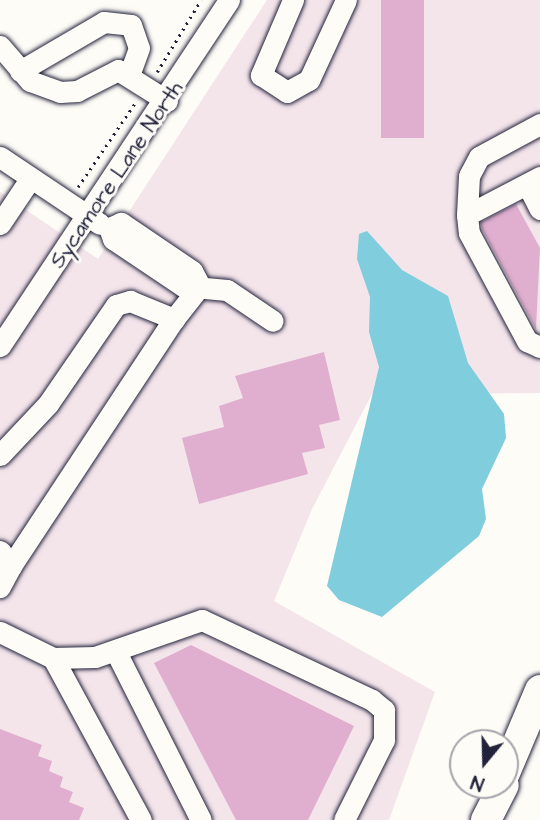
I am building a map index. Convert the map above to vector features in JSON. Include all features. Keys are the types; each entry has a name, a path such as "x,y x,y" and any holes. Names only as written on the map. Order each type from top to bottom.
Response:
{"highway":[{"path":"519,739 540,690"},
{"path":"519,755 540,715"},
{"path":"486,820 496,799"}],"street":[{"name":"Sycamore Lane North","path":"0,346 167,101 229,0"},
{"path":"293,0 261,75 287,92 309,80 346,0"},
{"path":"20,71 104,22 131,25 139,48 138,81"},
{"path":"0,46 20,71 60,92 77,91 107,72 138,81 167,101"},
{"path":"540,124 478,157 469,176 467,215 469,233 527,341 540,347"},
{"path":"0,157 87,218 109,228 121,223 192,271 200,286"},
{"path":"0,224 30,179"},
{"path":"467,215 534,181 540,209"},
{"path":"0,587 5,558 200,286"},
{"path":"200,286 227,290 273,321"},
{"path":"0,455 48,404 116,305 130,301 174,319"},
{"path":"0,632 53,658 116,652 202,620 372,700 384,710 384,740 344,820"},
{"path":"116,652 201,820"},
{"path":"53,658 141,820"}],"path":[{"path":"66,204 138,81 201,0"}],"shaded area":[{"path":"267,0 540,0 540,393 372,394 312,509 274,601 435,692 389,820 0,820 0,192 98,259"}],"water":[{"path":"367,231 402,270 448,296 468,363 504,414 506,438 482,489 486,519 479,536 382,617 339,600 327,586 379,367 369,332 370,297 357,259 359,234"}],"building":[{"path":"381,0 424,0 424,138 381,138"},
{"path":"516,204 540,248 536,329 482,229 481,222"},
{"path":"324,352 340,420 319,425 325,448 302,453 308,474 199,504 182,438 224,427 219,406 243,398 235,376"},
{"path":"191,645 354,726 308,820 236,820 154,663"},
{"path":"0,729 42,745 38,756 52,761 49,771 63,777 60,787 73,792 69,802 84,808 79,820 0,820"}]}
